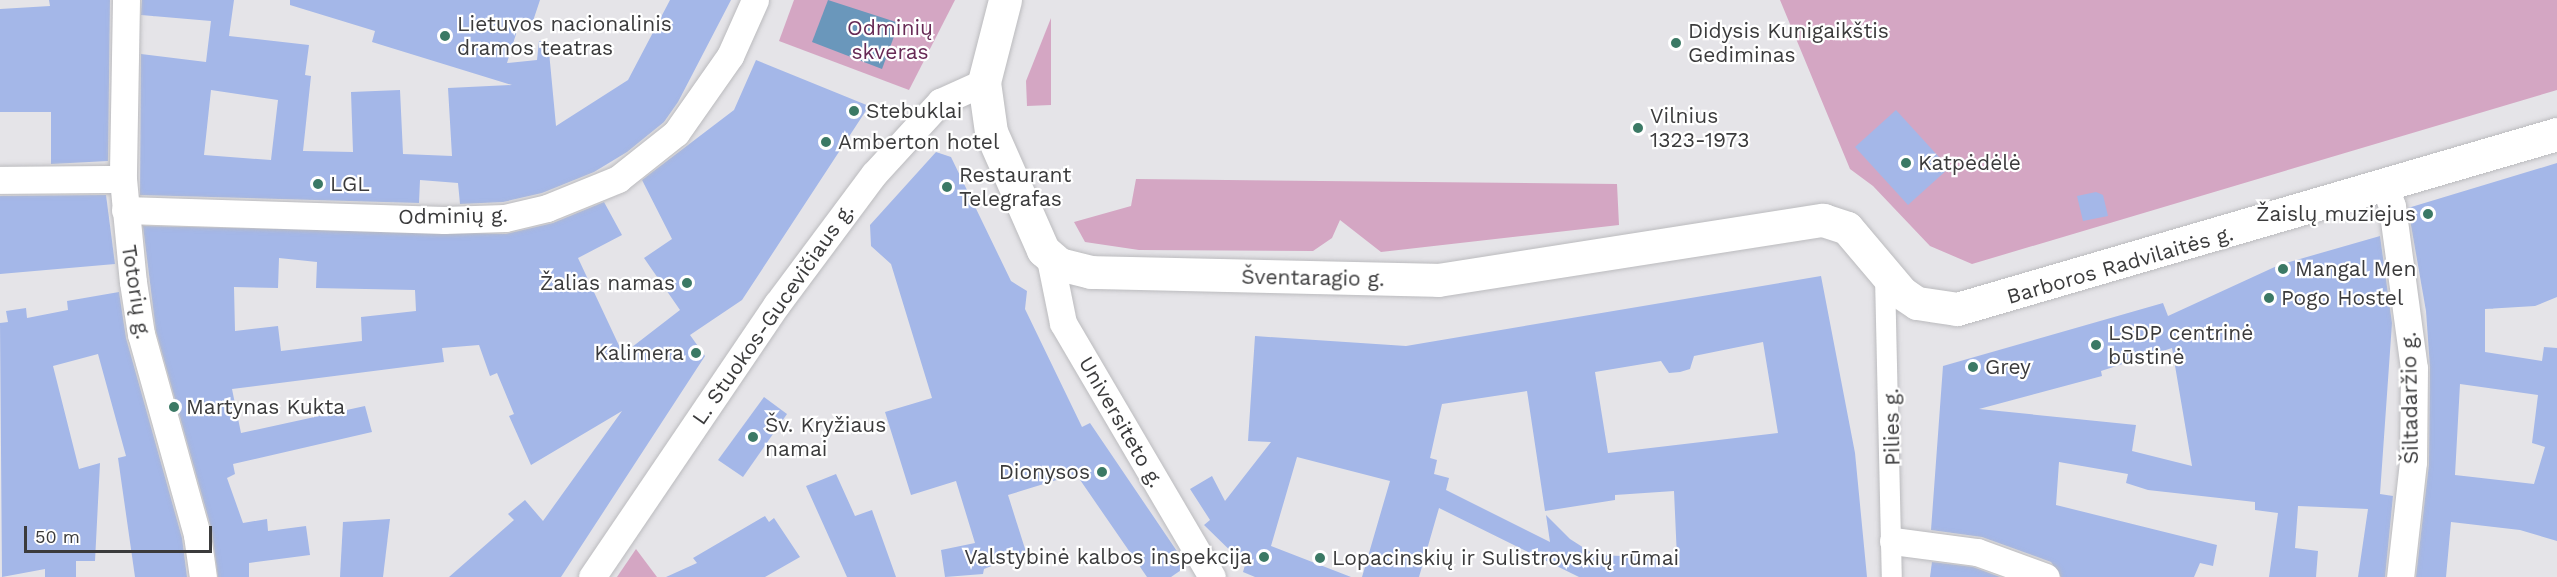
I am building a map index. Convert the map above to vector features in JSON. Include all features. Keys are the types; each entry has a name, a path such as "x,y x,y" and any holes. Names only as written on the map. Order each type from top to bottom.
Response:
{"main road":[{"path":"1005,0 984,82 991,132 1050,259"},
{"name":"Barboros Radvilaitės g.","path":"1847,228 1886,277 1917,303 1957,309 2557,134"},
{"name":"Šventaragio g.","path":"1050,259 1091,272 1438,280 1808,220 1837,222 1847,228"}],"street":[{"name":"Totorių g.","path":"126,0 123,179 141,334 197,535 203,577"},
{"name":"Odminių g.","path":"125,210 444,220 506,218 548,208 618,178 676,133 730,56 754,0"},
{"name":"L. Stuokos-Gucevičiaus g.","path":"592,577 767,318 873,174 940,102 984,82"},
{"path":"0,180 123,179"},
{"name":"Šiltadaržio g.","path":"2385,186 2392,206 2414,368 2413,462 2400,577"},
{"name":"Universiteto g.","path":"1050,259 1063,323 1212,577"},
{"name":"Pilies g.","path":"1886,277 1892,577"},
{"path":"1893,541 1977,552 2046,577"}],"green space":[{"name":"Odminių skveras","path":"794,0 955,0 909,90 779,41"},
{"path":"1780,0 2557,0 2557,90 1972,264 1930,246 1873,186 1850,169"},
{"path":"1051,18 1051,105 1027,106 1026,81"},
{"path":"1136,179 1617,184 1619,225 1381,252 1340,220 1332,238 1313,251 1139,250 1085,242 1074,222 1131,206"},
{"path":"636,549 657,577 617,577"}],"water":[{"path":"828,0 899,23 882,69 812,42"}],"building":[{"path":"49,0 110,0 108,161 51,164 51,112 0,112 0,9 50,6"},
{"path":"142,0 234,0 229,36 309,45 305,75 311,76 303,151 353,152 351,92 400,90 403,154 452,156 448,88 512,85 372,42 375,31 290,5 290,0 540,0 533,21 521,18 507,63 537,60 539,41 548,41 556,126 628,80 670,0 731,0 678,102 664,122 627,152 594,172 542,193 503,202 460,204 458,183 420,180 419,203 140,195 141,54 206,62 211,21 141,15","holes":["211,90 278,100 271,160 204,155"]},
{"path":"756,60 869,106 742,300 690,335 705,356 561,577 449,577 514,520 508,514 525,500 543,521 622,411 531,465 509,416 514,414 497,373 490,376 479,345 442,348 444,362 232,389 241,433 365,406 372,432 233,464 235,474 227,478 243,523 267,519 268,531 306,526 310,555 249,563 249,577 218,577 212,531 156,331 143,226 506,234 553,223 604,202 622,235 578,258 623,354 680,310 644,258 672,239 642,180 734,110","holes":["279,258 317,262 316,288 415,290 416,311 361,317 362,341 281,351 278,326 235,331 234,287 278,288"]},
{"name":"Katpėdėlė","path":"1896,110 1949,168 1908,205 1855,147"},
{"path":"936,152 951,157 1011,281 1027,291 1025,309 1082,427 1090,423 1187,566 1171,577 1147,577 1076,474 1008,495 1026,552 984,569 983,574 945,577 941,550 975,543 956,481 911,495 885,412 932,398 891,264 871,246 870,225"},
{"path":"2557,163 2557,297 2535,306 2485,309 2485,352 2542,361 2544,347 2557,348 2557,541 2520,530 2451,522 2446,577 2416,577 2429,464 2430,368 2426,311 2408,208","holes":["2460,384 2538,395 2532,443 2545,447 2534,484 2455,475"]},
{"path":"2096,192 2103,195 2108,216 2083,221 2077,196"},
{"path":"106,195 115,264 0,274 0,196"},
{"path":"2380,236 2392,323 2380,494 2393,496 2385,577 2358,577 2368,509 2298,506 2295,548 2318,551 2316,577 2269,577 2278,513 2255,510 2255,502 2148,490 2126,483 2128,474 2059,462 2056,505 2217,545 2213,566 2200,563 2194,577 2061,577 2051,562 1982,537 1931,530 1943,366 2163,303 2168,316 2279,265","holes":["2172,348 2192,466 2132,451 2136,425 1979,409 2102,376 2101,371"]},
{"path":"1821,276 1855,453 1867,577 1579,577 1439,508 1419,577 1362,577 1390,481 1297,457 1271,546 1351,577 1255,577 1243,572 1245,565 1204,525 1210,520 1190,489 1212,476 1225,501 1271,442 1248,441 1255,336 1406,346","holes":["1763,342 1778,433 1608,453 1595,372 1661,361 1669,373 1680,372 1690,369 1694,356","1527,391 1545,511 1615,500 1615,495 1674,491 1677,558 1595,555 1570,539 1546,515 1550,542 1446,490 1449,478 1434,474 1437,460 1430,458 1442,404"]},
{"path":"119,292 126,338 182,538 187,577 135,577 118,458 126,456 98,354 53,366 79,469 100,463 95,561 76,561 76,577 45,577 45,569 2,577 0,323 8,322 6,311 26,308 27,318 68,310 67,301"},
{"name":"Šv. Kryžiaus namai","path":"764,397 787,414 743,477 718,460"},
{"path":"836,474 855,516 872,510 896,577 847,577 806,486"},
{"path":"765,516 769,522 774,518 800,557 765,577 666,577 697,563 693,558"},
{"path":"390,519 383,577 340,577 343,522"},
{"path":"1932,562 1973,567 2000,577 1930,577"}],"place":[{"name":"Lietuvos nacionalinis dramos teatras","path":"445,36"},
{"name":"Didysis Kunigaikštis Gediminas","path":"1676,43"},
{"name":"Stebuklai","path":"854,111"},
{"name":"Vilnius 1323-1973","path":"1638,128"},
{"name":"Amberton hotel","path":"826,142"},
{"name":"Katpėdėlė","path":"1906,163"},
{"name":"LGL","path":"318,184"},
{"name":"Restaurant Telegrafas","path":"947,187"},
{"name":"Žaislų muziejus","path":"2428,214"},
{"name":"Mangal Men","path":"2283,269"},
{"name":"Žalias namas","path":"687,283"},
{"name":"Pogo Hostel","path":"2269,298"},
{"name":"LSDP centrinė būstinė","path":"2096,345"},
{"name":"Kalimera","path":"696,353"},
{"name":"Grey","path":"1973,367"},
{"name":"Martynas Kukta","path":"174,407"},
{"name":"Šv. Kryžiaus namai","path":"753,437"},
{"name":"Dionysos","path":"1102,472"},
{"name":"Valstybinė kalbos inspekcija","path":"1264,557"},
{"name":"Lopacinskių ir Sulistrovskių rūmai","path":"1320,558"}]}
